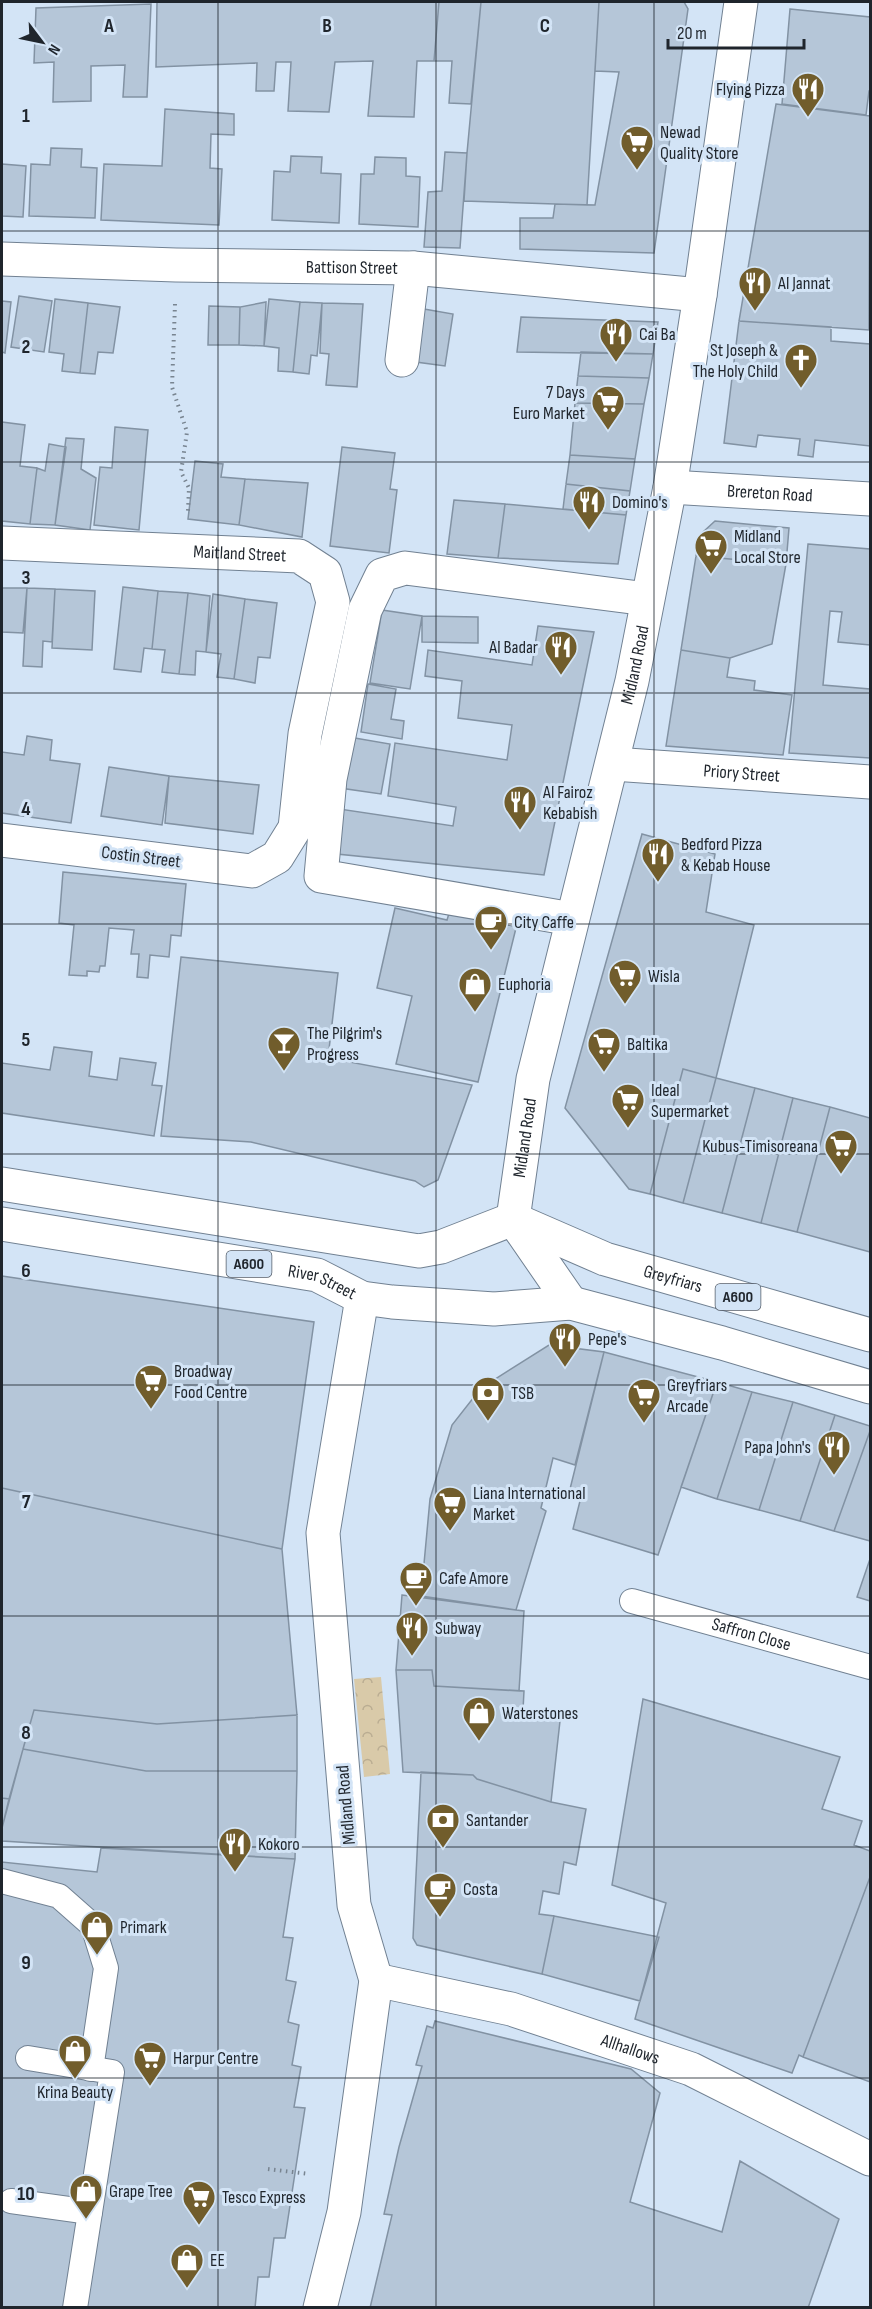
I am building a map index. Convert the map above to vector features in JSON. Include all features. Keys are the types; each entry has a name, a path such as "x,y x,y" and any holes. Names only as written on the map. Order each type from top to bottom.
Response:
{"street":[{"name":"Midland Road","path":"513,1219 533,1078 613,764 632,681 670,487 700,295 741,2"},
{"name":"Battison Street","path":"2,259 176,265 413,268 700,295"},
{"path":"402,360 413,268"},
{"name":"Brereton Road","path":"670,487 870,499"},
{"name":"Maitland Street","path":"2,543 299,556 325,573 333,602 305,734 295,828 277,857"},
{"path":"572,919 321,876 330,779 365,610 382,575 405,568 647,598"},
{"name":"Priory Street","path":"613,764 870,782"},
{"name":"Costin Street","path":"2,840 252,871 277,857"},
{"name":"A600","path":"2,1184 419,1251 441,1247 513,1219"},
{"path":"513,1219 571,1303"},
{"name":"Greyfriars","path":"513,1219 605,1258 870,1335"},
{"name":"River Street","path":"2,1224 317,1275 362,1298 494,1309 571,1303"},
{"name":"Midland Road","path":"320,2307 344,2212 376,1980 354,1905 323,1533 362,1298"},
{"name":"A600","path":"571,1303 722,1343 870,1387"},
{"name":"Allhallows","path":"376,1980 511,2009 691,2069 870,2159"}],"lane":[{"name":"Saffron Close","path":"632,1601 870,1667"},
{"path":"2,1881 59,1896 93,1926 106,1968 91,2069"},
{"path":"28,2058 112,2072 75,2307"},
{"path":"11,2201 90,2212"}],"path":[{"path":"176,265 172,387 187,432 181,472 189,488 188,519 181,551"},
{"path":"268,2169 294,2172"}],"green space":[{"path":"381,1677 390,1774 364,1777 354,1679"}],"building":[{"path":"157,2 439,2 434,61 417,61 414,117 368,116 373,61 335,62 329,112 288,111 291,62 276,62 274,91 256,91 257,63 156,67"},
{"path":"439,2 481,2 471,104 449,103 452,61 434,61"},
{"path":"481,2 599,2 587,205 464,201"},
{"path":"599,2 684,2 688,9 654,253 520,249 520,218 553,218 555,204 595,205 619,72 595,71"},
{"path":"151,4 147,97 123,97 125,65 91,66 91,101 53,102 54,62 34,63 36,8"},
{"path":"790,9 870,17 870,91 866,115 782,104"},
{"path":"776,104 870,116 869,330 739,321"},
{"path":"165,109 234,114 234,135 211,134 210,168 222,169 219,225 101,220 104,164 162,166"},
{"path":"51,148 82,149 81,167 97,168 95,218 29,216 31,164 50,165"},
{"path":"445,152 467,153 460,248 424,247 428,192 442,191"},
{"path":"291,156 322,157 321,173 341,174 339,223 272,220 274,171 290,172"},
{"path":"375,157 406,158 406,176 420,177 418,227 359,224 361,174 374,174"},
{"path":"2,164 26,166 23,217 2,216"},
{"path":"19,296 52,301 44,352 11,347"},
{"path":"55,299 88,303 80,373 62,371 64,354 49,352"},
{"path":"269,299 300,302 293,372 278,371 279,348 264,346"},
{"path":"2,301 11,302 5,353 2,352"},
{"path":"266,302 264,346 239,345 240,307"},
{"path":"300,302 322,303 317,356 311,355 309,374 293,372"},
{"path":"88,303 120,307 113,353 98,352 95,374 80,373"},
{"path":"322,303 363,304 357,387 326,385 329,354 320,353"},
{"path":"209,306 240,307 239,345 208,345"},
{"path":"424,309 453,314 445,366 416,362"},
{"path":"521,317 658,322 653,354 517,352"},
{"name":"St Joseph & The Holy Child","path":"739,321 831,327 831,341 870,344 870,446 815,440 813,457 798,455 800,439 758,435 756,447 724,443"},
{"path":"581,352 653,354 649,378 578,376"},
{"path":"578,376 649,378 644,404 575,403"},
{"path":"575,403 644,404 635,459 570,455"},
{"path":"2,422 25,425 20,466 37,468 30,524 2,521"},
{"path":"115,427 148,430 139,530 94,525 100,467 112,468"},
{"path":"66,438 84,439 81,469 96,478 90,530 55,525"},
{"path":"49,444 66,447 55,525 30,524 37,468 45,471"},
{"path":"342,447 395,453 390,489 397,490 389,553 330,546"},
{"path":"570,455 635,459 630,491 566,484"},
{"path":"195,461 223,464 221,477 245,479 239,525 188,519"},
{"path":"245,479 308,483 302,537 239,525"},
{"path":"566,484 630,491 626,515 563,509"},
{"path":"454,500 505,504 498,558 447,554"},
{"path":"505,504 626,515 618,564 498,558"},
{"path":"715,521 789,528 786,564 696,556 701,534"},
{"path":"808,544 870,549 870,645 838,642 842,612 830,611 823,685 870,689 870,758 789,753"},
{"path":"696,556 786,564 772,644 730,658 681,650"},
{"path":"123,587 158,591 152,649 144,648 141,672 114,669"},
{"path":"2,588 27,588 23,633 2,632"},
{"path":"27,588 55,589 52,642 43,641 42,667 23,666"},
{"path":"55,589 95,591 92,650 52,648"},
{"path":"158,591 188,593 179,674 162,672 165,650 152,649"},
{"path":"188,593 210,596 206,652 196,651 195,675 179,674"},
{"path":"213,594 245,599 234,679 217,677 221,654 206,652"},
{"path":"245,599 277,603 270,658 258,657 255,683 234,679"},
{"path":"382,610 422,616 410,689 370,683"},
{"path":"422,616 478,617 478,643 422,642"},
{"path":"538,626 594,632 544,875 327,853 333,808 453,826 456,807 388,796 395,743 507,760 512,725 458,718 462,681 425,676 428,650 532,665"},
{"path":"681,650 730,658 727,677 755,681 754,690 792,695 783,755 666,746"},
{"path":"368,684 396,689 391,719 404,721 402,739 361,732"},
{"path":"27,736 52,740 50,760 80,764 71,823 2,813 2,752 24,755"},
{"path":"349,737 390,744 381,794 340,788"},
{"path":"109,767 169,776 162,825 101,816"},
{"path":"169,776 259,785 253,834 165,823"},
{"path":"642,834 715,854 706,912 754,925 716,1078 683,1069 650,1194 629,1189 565,1108"},
{"path":"63,872 186,884 181,936 171,935 169,957 150,955 148,978 137,977 139,954 131,954 134,930 109,928 105,966 100,966 99,972 87,971 87,976 69,975 74,925 59,923"},
{"path":"395,908 447,920 450,910 517,924 478,1082 396,1064 412,996 377,988"},
{"name":"The Pilgrim's Progress","path":"181,957 338,973 328,1058 472,1085 438,1180 424,1187 415,1181 251,1142 161,1136"},
{"path":"54,1047 92,1052 89,1076 117,1080 120,1058 156,1063 152,1085 162,1086 154,1136 2,1113 2,1063 50,1070"},
{"path":"683,1069 716,1078 683,1203 650,1194"},
{"path":"716,1078 755,1088 722,1213 683,1203"},
{"path":"755,1088 793,1098 761,1223 722,1213"},
{"path":"793,1098 830,1107 797,1232 761,1223"},
{"name":"Kubus-Timisoreana","path":"830,1107 870,1118 870,1252 797,1232"},
{"name":"Broadway Food Centre","path":"2,1276 314,1322 282,1549 2,1488"},
{"path":"549,1345 604,1352 575,1465 553,1458 541,1508 546,1511 516,1610 421,1596 430,1499 452,1425 481,1388"},
{"name":"Greyfriars Arcade","path":"604,1352 717,1382 658,1555 573,1529 582,1493 570,1489"},
{"path":"717,1382 752,1392 717,1499 681,1487"},
{"path":"752,1392 793,1402 759,1510 717,1499"},
{"path":"793,1402 835,1415 800,1521 759,1510"},
{"name":"Papa John's","path":"835,1415 870,1426 870,1431 834,1531 800,1521"},
{"path":"870,1431 870,1541 834,1531"},
{"path":"2,1488 282,1549 297,1715 157,1724 34,1710 9,1799 2,1798"},
{"path":"870,1559 870,1601 857,1597"},
{"path":"402,1595 524,1611 519,1691 434,1686 432,1670 396,1670"},
{"name":"Waterstones","path":"396,1670 432,1670 434,1686 524,1691 523,1710 561,1712 551,1802 477,1779 473,1775 403,1772"},
{"path":"643,1699 840,1757 822,1809 862,1821 854,1845 870,1851 870,1877 803,2057 799,2055 792,2073 635,2019 666,1903 612,1885"},
{"path":"34,1710 157,1724 297,1715 297,1771 146,1771 23,1749"},
{"path":"23,1749 146,1771 297,1771 295,1859 2,1841 2,1828"},
{"path":"421,1772 473,1775 477,1779 551,1802 586,1809 576,1865 564,1862 559,1894 543,1891 539,1914 554,1916 542,1974 417,1945 413,1938"},
{"path":"2,1798 9,1799 2,1828"},
{"name":"Harpur Centre","path":"101,1848 295,1859 283,1937 293,1938 286,1980 296,1982 288,2022 299,2025 292,2065 301,2067 294,2107 305,2108 285,2238 274,2238 269,2277 258,2277 255,2308 2,2308 2,1862 97,1872"},
{"path":"870,1877 870,2082 803,2057"},
{"path":"554,1916 659,1937 640,2001 542,1974"},
{"path":"435,2021 631,2069 660,2093 630,2202 722,2232 740,2161 839,2219 808,2308 370,2308 392,2215 384,2214 399,2147 422,2066 416,2065 427,2026 433,2028"}],"place":[{"name":"Flying Pizza","path":"808,118"},
{"name":"Newad Quality Store","path":"637,171"},
{"name":"Al Jannat","path":"755,312"},
{"name":"Cai Ba","path":"616,363"},
{"name":"St Joseph & The Holy Child","path":"801,389"},
{"name":"7 Days Euro Market","path":"608,431"},
{"name":"Domino's","path":"589,531"},
{"name":"Midland Local Store","path":"711,575"},
{"name":"Al Badar","path":"561,676"},
{"name":"Al Fairoz Kebabish","path":"520,831"},
{"name":"Bedford Pizza & Kebab House","path":"658,883"},
{"name":"City Caffe","path":"491,951"},
{"name":"Wisla","path":"625,1005"},
{"name":"Euphoria","path":"475,1013"},
{"name":"The Pilgrim's Progress","path":"284,1072"},
{"name":"Baltika","path":"604,1073"},
{"name":"Ideal Supermarket","path":"628,1129"},
{"name":"Kubus-Timisoreana","path":"841,1175"},
{"name":"Pepe's","path":"565,1368"},
{"name":"Broadway Food Centre","path":"151,1410"},
{"name":"TSB","path":"488,1422"},
{"name":"Greyfriars Arcade","path":"644,1424"},
{"name":"Papa John's","path":"834,1476"},
{"name":"Liana International Market","path":"450,1532"},
{"name":"Cafe Amore","path":"416,1607"},
{"name":"Subway","path":"412,1657"},
{"name":"Waterstones","path":"479,1742"},
{"name":"Santander","path":"443,1849"},
{"name":"Kokoro","path":"235,1873"},
{"name":"Costa","path":"440,1918"},
{"name":"Primark","path":"97,1956"},
{"name":"Krina Beauty","path":"75,2080"},
{"name":"Harpur Centre","path":"150,2087"},
{"name":"Grape Tree","path":"86,2220"},
{"name":"Tesco Express","path":"199,2226"},
{"name":"EE","path":"187,2289"}]}
